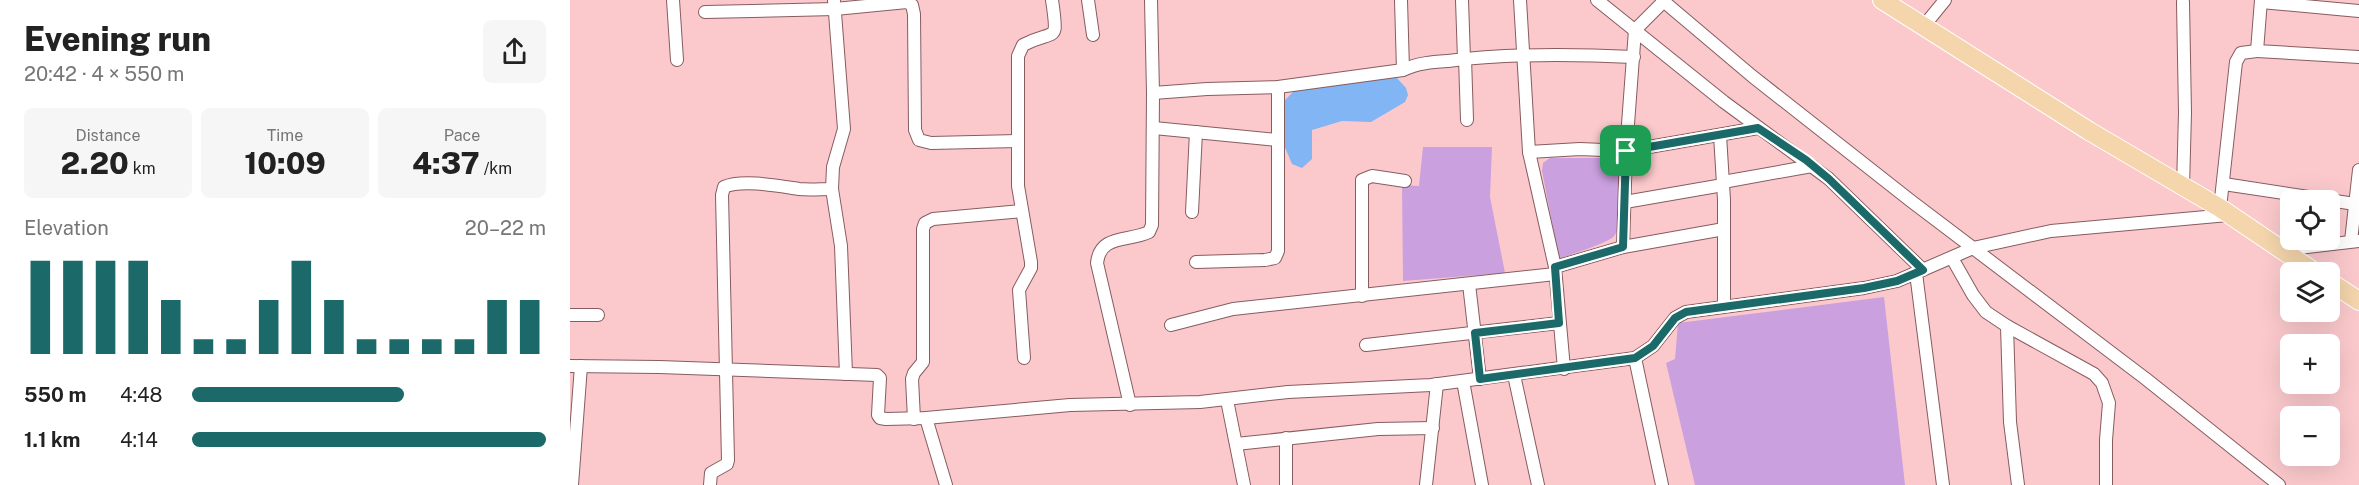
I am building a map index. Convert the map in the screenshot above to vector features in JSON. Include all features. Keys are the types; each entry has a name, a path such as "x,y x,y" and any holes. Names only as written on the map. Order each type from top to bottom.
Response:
{"main road":[{"path":"1881,0 2280,249"},
{"path":"2282,250 2300,262"},
{"path":"2340,289 2359,301"}],"street":[{"path":"673,0 677,60"},
{"path":"1024,358 1019,290 1031,268 1031,262 1018,186 1018,56 1023,45 1049,37 1054,33 1056,26 1053,0"},
{"path":"1088,0 1093,35"},
{"path":"1130,405 1097,263 1101,247 1149,232 1153,215 1154,93 1151,0"},
{"path":"1401,0 1403,70"},
{"path":"1462,0 1467,120"},
{"path":"1520,0 1528,152 1555,270 1564,369"},
{"path":"1597,0 1758,128 1812,165 1849,197 1919,272 1943,485"},
{"path":"1923,27 1945,0"},
{"path":"705,12 903,1 912,5 914,14 915,130 919,140 931,143 1018,141"},
{"path":"1623,247 1626,151 1635,30 1663,1 1752,76 2146,379 2279,485"},
{"path":"2257,51 2261,1 2359,11"},
{"path":"2183,2 2185,113 2183,187"},
{"path":"835,4 844,129 833,167 832,189 841,246 846,374"},
{"path":"572,485 576,366 725,369 879,376 878,415 880,418 920,419 1070,405 1130,405 1227,400 1288,392 1437,384 1635,358 1653,346 1675,318 1686,312 1864,288 1897,281 1973,248 2051,231 2224,212 2224,184 2236,62 2241,53 2257,51 2359,57"},
{"path":"1154,93 1278,87 1403,70 1413,65 1464,58 1634,57"},
{"path":"1196,262 1275,258 1278,251 1278,87"},
{"path":"1154,128 1278,140"},
{"path":"1528,152 1580,149 1626,151 1758,128"},
{"path":"1192,212 1196,132"},
{"path":"1720,135 1723,183 1724,306"},
{"path":"1625,202 1812,165"},
{"path":"2340,243 2355,241 2355,204 2359,170"},
{"path":"1362,296 1362,180 1372,176 1405,181"},
{"path":"710,485 711,472 727,464 728,460 722,195 724,186 733,184 832,189"},
{"path":"2224,184 2355,204"},
{"path":"946,485 920,419 912,379 914,373 924,362 922,229 925,223 933,219 1022,211"},
{"path":"1171,325 1233,309 1469,284 1555,270 1623,247 1724,229"},
{"path":"1952,258 1972,295 1986,312 2094,374 2102,383 2109,403 2106,485"},
{"path":"1469,284 1480,379"},
{"path":"570,315 598,315"},
{"path":"1366,345 1559,323"},
{"path":"2007,326 2010,422 2018,485"},
{"path":"1635,358 1662,485"},
{"path":"1514,375 1538,485"},
{"path":"1463,381 1482,485"},
{"path":"1426,485 1437,384"},
{"path":"1227,400 1244,485"},
{"path":"1236,444 1378,429 1432,428"},
{"path":"1286,438 1286,485"}],"shaded area":[{"path":"1423,147 1492,147 1490,197 1505,273 1403,281 1402,185 1419,186"},
{"path":"1550,158 1615,158 1619,176 1620,213 1616,233 1612,238 1593,247 1559,259 1542,171 1543,163"},
{"path":"1884,297 1905,485 1695,485 1666,363 1675,359 1678,323"}],"water":[{"path":"1396,77 1406,88 1408,95 1405,102 1371,122 1342,121 1312,130 1312,159 1302,168 1292,164 1284,145 1284,101 1296,89"}],"route":[{"path":"1758,128 1806,160 1829,179 1923,270 1897,281 1864,288 1686,312 1675,318 1653,346 1635,358 1480,379 1475,333 1559,323 1555,267 1623,247 1626,151 1758,128"}]}
